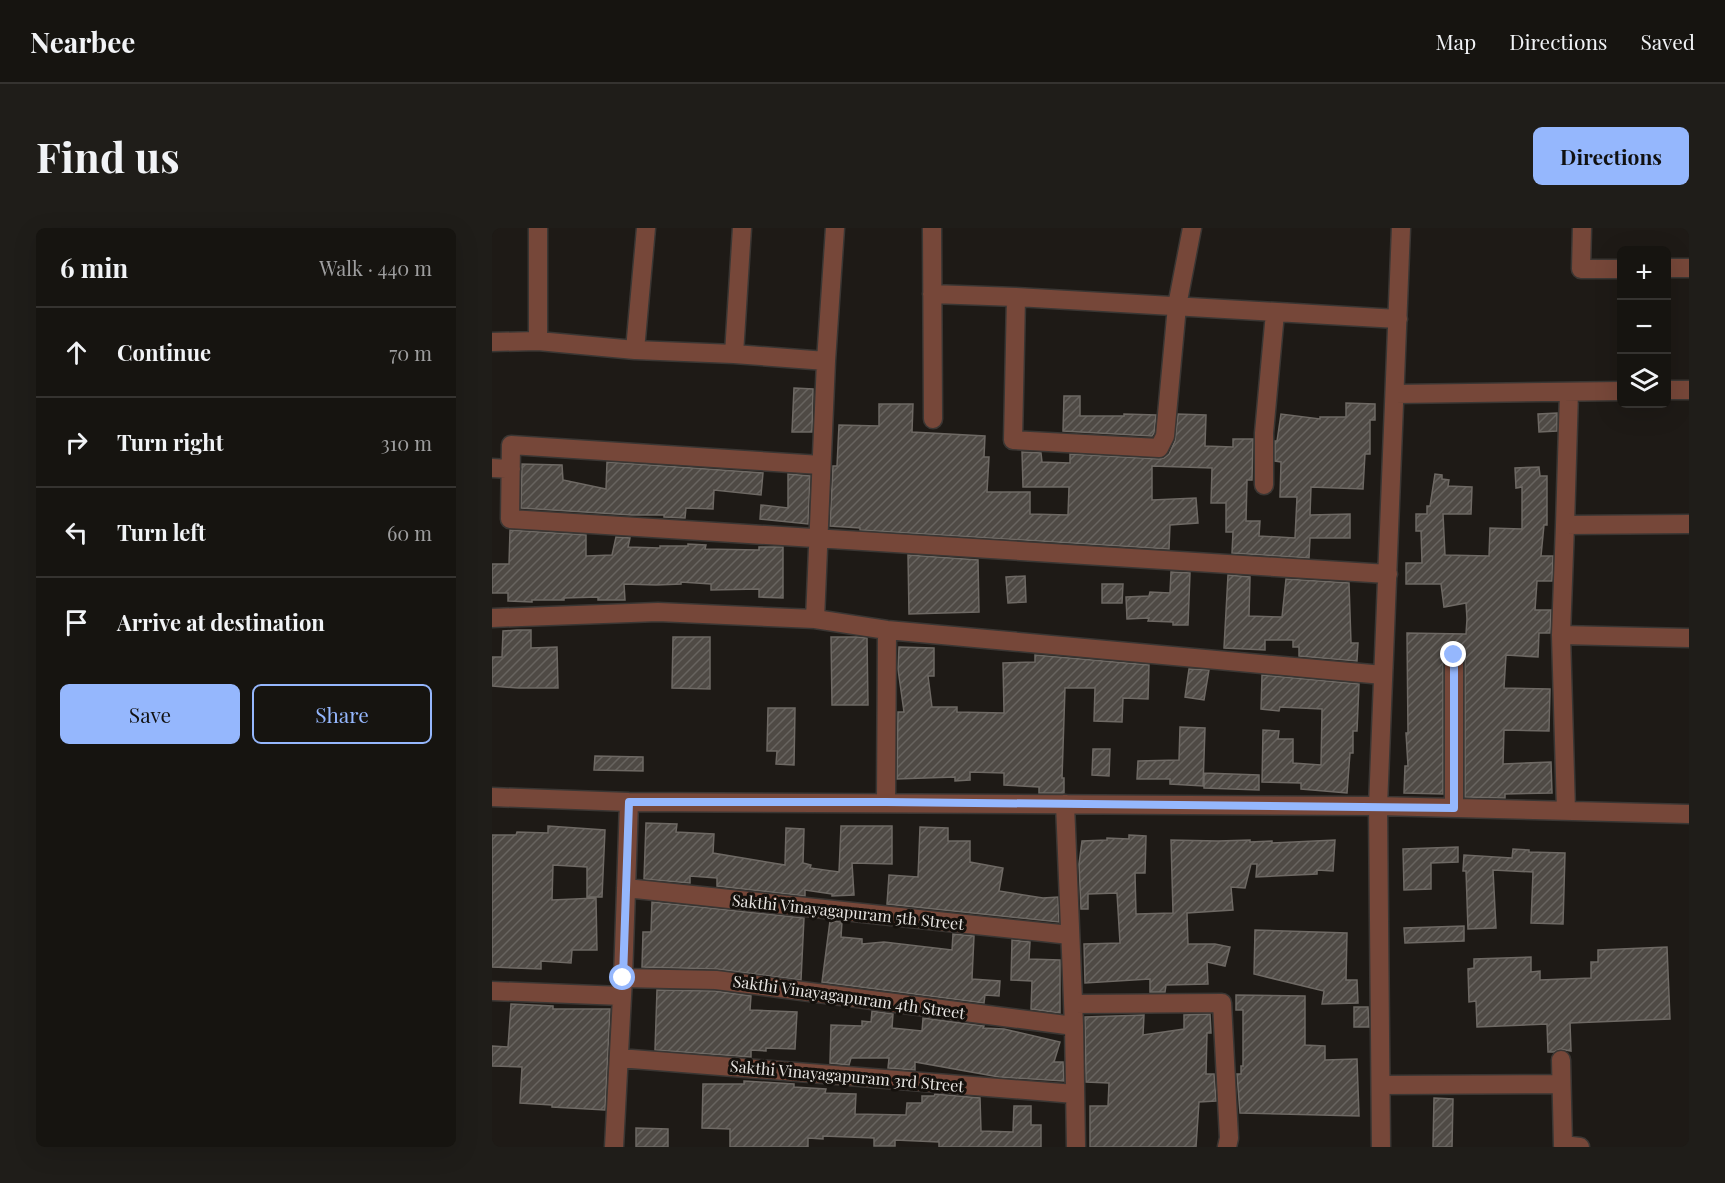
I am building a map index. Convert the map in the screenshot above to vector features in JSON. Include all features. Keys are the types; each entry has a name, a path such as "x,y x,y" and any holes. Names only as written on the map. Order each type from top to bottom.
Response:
{"street":[{"path":"538,228 538,341"},
{"path":"635,350 646,228"},
{"path":"734,354 742,228"},
{"path":"815,619 826,362 835,228"},
{"path":"932,228 933,419"},
{"path":"1016,297 1013,440 1159,448 1165,436 1177,306 1192,228"},
{"path":"1381,1147 1378,806 1401,228"},
{"path":"1582,228 1581,269 1617,269"},
{"path":"1671,268 1689,268"},
{"path":"932,294 1398,319"},
{"path":"1264,485 1264,433 1275,313"},
{"path":"492,342 538,341 635,350 734,354 826,362"},
{"path":"1671,390 1689,390"},
{"path":"1395,394 1617,391"},
{"path":"1566,811 1561,635 1569,392"},
{"path":"821,465 511,445 510,519 1388,574"},
{"path":"492,468 511,469"},
{"path":"1565,525 1689,525"},
{"path":"492,618 658,612 815,619 886,630 1383,675"},
{"path":"886,630 886,802"},
{"path":"1561,635 1689,638"},
{"path":"1454,655 1454,808"},
{"path":"492,797 629,802 1378,806 1689,814"},
{"path":"615,1147 629,802"},
{"path":"1065,804 1074,1026 1076,1147"},
{"name":"Sakthi Vinayagapuram 5th Street","path":"626,888 1070,935"},
{"name":"Sakthi Vinayagapuram 4th Street","path":"492,991 623,987 716,980 1074,1026"},
{"path":"1073,1004 1222,1003 1229,1138 1227,1147"},
{"name":"Sakthi Vinayagapuram 3rd Street","path":"619,1058 1075,1094"},
{"path":"1561,1060 1563,1145 1580,1147"},
{"path":"1380,1084 1561,1084"}],"building":[{"path":"794,388 813,389 812,432 792,432"},
{"path":"1064,396 1080,396 1080,416 1156,415 1154,433 1152,436 1063,431"},
{"path":"1346,403 1375,404 1375,420 1370,420 1370,454 1365,454 1363,489 1311,487 1310,515 1350,514 1350,538 1310,538 1309,558 1232,553 1233,532 1226,532 1226,503 1211,503 1212,468 1152,466 1152,500 1196,498 1198,523 1170,525 1169,549 860,530 860,528 830,526 833,466 837,466 839,425 879,426 879,404 913,404 912,432 985,436 984,457 989,457 987,492 1030,492 1030,514 1068,515 1069,487 1023,487 1022,452 1041,453 1042,462 1070,463 1070,454 1164,458 1169,454 1175,441 1178,414 1206,415 1205,446 1233,447 1233,439 1253,439 1252,480 1247,480 1246,521 1260,521 1259,536 1295,538 1297,497 1280,497 1281,462 1275,461 1275,441 1277,441 1281,414 1320,419 1320,417 1346,417"},
{"path":"1557,413 1557,431 1539,432 1538,414"},
{"path":"607,462 763,473 761,495 714,490 713,509 686,508 685,518 521,508 522,464 562,465 563,480 606,489"},
{"path":"1539,467 1540,476 1547,476 1547,525 1544,525 1541,556 1553,556 1552,581 1537,581 1535,610 1551,610 1550,633 1539,633 1538,657 1506,655 1504,688 1550,689 1549,731 1504,730 1503,764 1551,762 1552,793 1505,794 1505,798 1465,797 1465,655 1460,646 1453,644 1445,649 1443,655 1443,794 1404,793 1405,766 1408,766 1407,633 1466,634 1467,619 1466,603 1444,607 1441,584 1406,584 1406,563 1422,563 1421,531 1416,531 1416,514 1427,514 1435,474 1442,475 1442,479 1449,480 1448,486 1472,487 1471,514 1443,514 1445,555 1489,556 1490,528 1522,529 1522,487 1516,488 1515,468"},
{"path":"788,474 810,476 808,524 760,519 761,505 788,508"},
{"path":"510,530 586,535 586,556 612,555 616,537 630,538 628,547 660,548 660,546 688,546 688,544 706,545 705,549 759,550 759,547 783,547 783,598 759,597 759,589 711,590 711,584 681,582 681,584 656,585 624,584 625,600 598,600 598,597 532,600 532,602 508,601 508,593 492,593 492,564 509,564"},
{"path":"908,555 978,560 979,612 909,614"},
{"path":"1171,572 1190,573 1188,625 1148,621 1149,618 1127,619 1126,597 1149,596 1150,592 1170,593"},
{"path":"1228,575 1250,577 1249,616 1282,617 1286,579 1349,583 1351,643 1358,643 1357,661 1299,656 1299,647 1293,647 1293,640 1265,640 1265,650 1224,648"},
{"path":"1025,576 1026,602 1008,603 1006,577"},
{"path":"1102,584 1123,584 1122,603 1102,603"},
{"path":"531,630 531,648 557,647 558,688 492,686 492,657 502,657 503,631"},
{"path":"673,637 710,637 710,689 672,688"},
{"path":"831,637 867,638 868,705 832,705"},
{"path":"899,647 934,648 934,676 928,676 932,707 957,707 957,712 1004,713 1003,663 1035,662 1035,655 1149,665 1148,699 1123,698 1122,722 1094,721 1095,688 1065,688 1062,778 1064,778 1064,793 1039,793 1039,787 1004,785 1004,773 970,772 970,780 955,781 955,777 897,779 898,712 904,712 898,669"},
{"path":"1189,669 1209,670 1204,700 1185,697"},
{"path":"1262,675 1359,684 1357,731 1353,731 1353,753 1350,753 1347,793 1301,789 1301,783 1262,782 1263,730 1279,731 1278,739 1293,739 1293,763 1321,765 1322,709 1280,707 1279,711 1261,709"},
{"path":"768,708 795,708 794,765 776,764 777,751 767,751"},
{"path":"1180,727 1205,728 1203,786 1170,784 1170,779 1137,779 1138,761 1179,760"},
{"path":"1093,749 1110,749 1109,776 1092,775"},
{"path":"595,756 643,757 643,771 594,770"},
{"path":"1204,773 1259,775 1259,790 1204,788"},
{"path":"646,823 677,824 676,832 714,834 713,853 785,865 786,828 804,829 803,863 811,865 810,868 839,872 841,826 892,826 892,864 852,863 854,895 832,896 832,894 805,890 805,896 717,886 717,878 690,876 690,883 644,879"},
{"path":"548,826 605,830 602,897 587,897 587,867 553,865 552,900 596,898 597,950 572,950 571,963 541,961 541,969 492,967 492,835 516,835 517,832 548,833"},
{"path":"920,827 948,828 948,841 970,841 970,862 1003,868 999,891 1043,898 1058,897 1059,922 887,904 889,875 918,877"},
{"path":"1129,835 1146,836 1145,873 1135,873 1136,914 1173,913 1171,840 1250,840 1250,842 1272,841 1272,843 1335,840 1333,871 1317,870 1317,874 1256,877 1257,864 1251,864 1245,888 1231,887 1233,910 1187,913 1188,944 1215,944 1230,947 1225,966 1207,962 1208,984 1166,985 1165,992 1150,992 1150,979 1085,983 1084,944 1120,943 1117,893 1088,894 1088,909 1081,909 1079,864 1082,841 1107,840 1107,838 1129,839"},
{"path":"1458,847 1458,862 1431,863 1431,889 1404,890 1403,849"},
{"path":"1513,849 1565,853 1563,924 1531,923 1533,872 1493,870 1496,928 1468,929 1466,871 1463,871 1464,855 1512,858"},
{"path":"652,902 804,918 801,980 717,969 642,967 643,932 651,932"},
{"path":"830,921 842,922 841,937 862,939 862,944 884,942 952,950 953,934 974,936 972,979 1000,981 999,996 985,995 984,1003 822,982"},
{"path":"1464,926 1464,941 1405,943 1404,928"},
{"path":"1255,930 1347,933 1346,980 1357,980 1358,1003 1322,1004 1324,991 1254,974"},
{"path":"1012,940 1030,942 1029,959 1060,960 1060,1013 1031,1009 1032,981 1011,980"},
{"path":"1667,947 1670,1019 1570,1023 1571,1051 1560,1049 1554,1052 1548,1052 1547,1024 1477,1027 1476,1001 1469,1002 1468,969 1474,968 1474,959 1531,957 1531,972 1540,971 1540,980 1591,978 1591,962 1598,962 1598,950"},
{"path":"657,990 715,991 751,996 750,1010 797,1012 795,1049 751,1050 751,1057 655,1050"},
{"path":"1236,995 1305,996 1305,1045 1325,1046 1325,1060 1357,1059 1359,1116 1240,1113 1237,1074 1241,1074 1241,1066 1243,1066 1243,1010 1236,1010"},
{"path":"511,1004 553,1006 553,1009 610,1009 605,1110 520,1103 522,1067 492,1066 492,1046 508,1047"},
{"path":"1354,1007 1368,1007 1369,1027 1354,1027"},
{"path":"872,1011 893,1014 892,1028 922,1031 923,1018 984,1026 983,1028 1004,1029 1060,1042 1054,1062 1063,1062 1064,1081 999,1077 915,1062 915,1070 888,1068 889,1058 851,1058 849,1065 830,1063 831,1025 862,1026 862,1021 871,1022"},
{"path":"1210,1014 1211,1033 1207,1033 1206,1074 1214,1074 1216,1101 1199,1102 1196,1147 1090,1147 1090,1106 1108,1106 1109,1083 1086,1082 1085,1017 1144,1015 1143,1035 1184,1029 1184,1015"},
{"path":"744,1081 794,1084 794,1087 826,1089 825,1093 856,1094 855,1114 906,1115 907,1103 922,1103 922,1096 934,1096 935,1094 980,1098 981,1131 1013,1132 1014,1106 1031,1106 1031,1125 1041,1125 1041,1147 939,1147 939,1142 895,1140 895,1146 874,1146 874,1138 823,1136 823,1139 808,1138 808,1147 730,1147 730,1129 702,1128 703,1084 744,1084"},
{"path":"1434,1098 1453,1099 1452,1147 1433,1147"},
{"path":"636,1128 668,1129 668,1147 636,1147"}],"route":[{"path":"623,978 629,802 886,802 1454,808 1454,655"}]}
